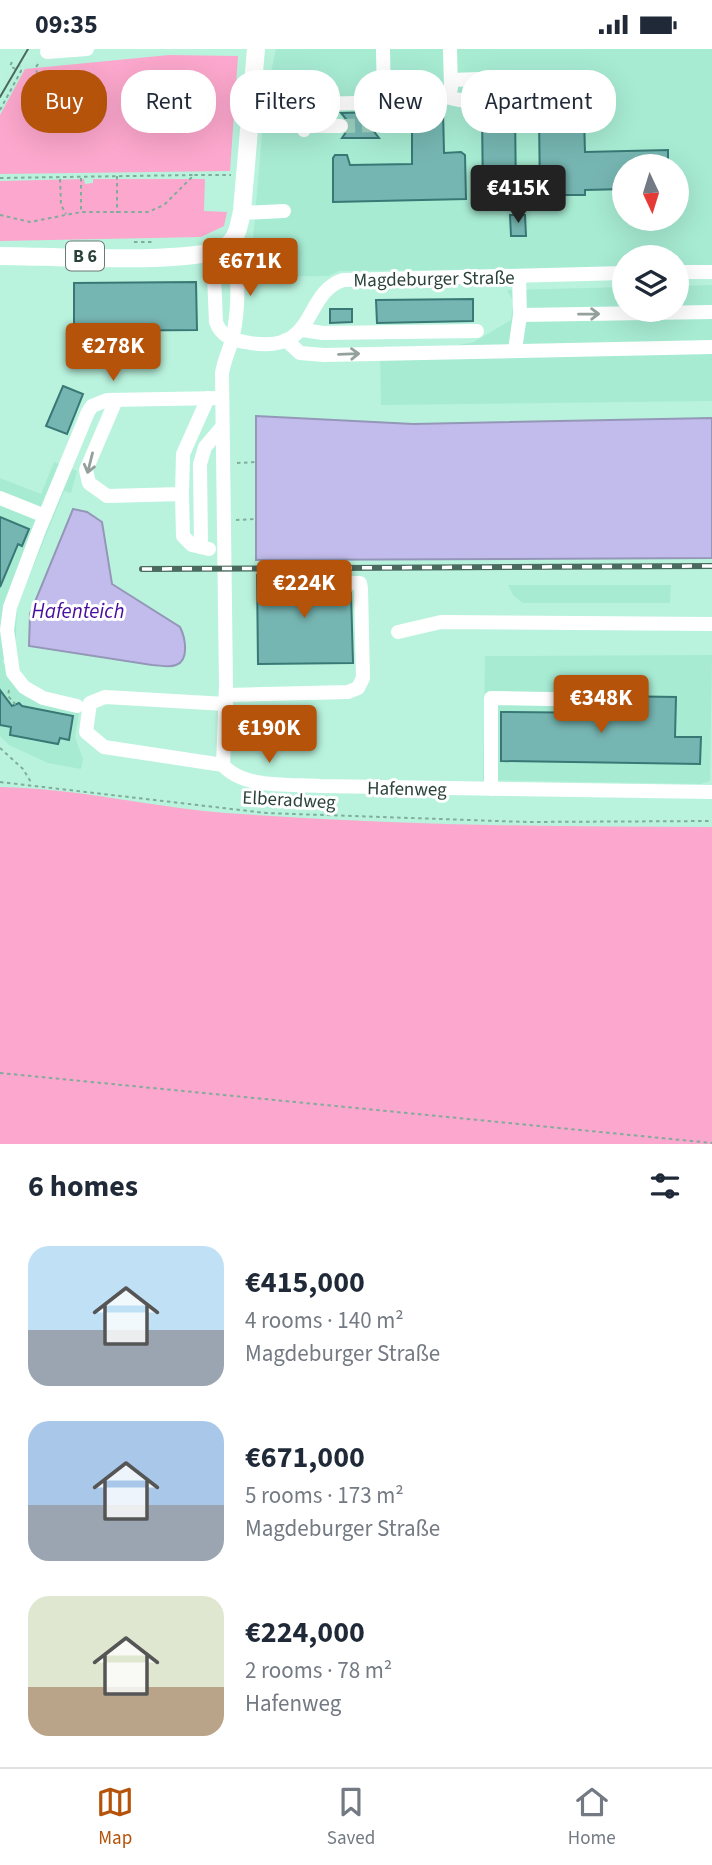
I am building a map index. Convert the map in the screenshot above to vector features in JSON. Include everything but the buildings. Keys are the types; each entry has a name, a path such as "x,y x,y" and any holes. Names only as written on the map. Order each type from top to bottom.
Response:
{"main road":[{"path":"230,244 235,237 241,213 256,49"},
{"name":"B 6","path":"0,256 170,256 213,252 230,244"}],"street":[{"path":"47,51 87,49"},
{"path":"383,49 383,70"},
{"path":"450,49 451,80 447,97 461,101 509,100 516,97 519,91 514,79 451,80"},
{"path":"341,126 303,128 306,111 316,104 354,103"},
{"path":"241,213 284,211"},
{"path":"222,549 201,547 183,536 183,454 215,398 225,355 232,339 238,307 230,244"},
{"path":"213,252 216,322 219,330 232,339"},
{"path":"689,272 712,272"},
{"name":"Magdeburger Straße","path":"232,339 263,344 286,340 303,330 326,290 332,284 343,280 612,274"},
{"path":"515,350 520,315 519,276"},
{"path":"520,315 712,312"},
{"path":"303,330 323,334 477,331"},
{"path":"286,340 300,353 324,355 712,347"},
{"path":"77,706 43,698 24,687 13,673 9,658 10,607 92,406 116,400 215,398"},
{"path":"215,398 222,427 226,700 223,765"},
{"path":"116,400 86,470 89,483 107,496 182,494"},
{"path":"201,547 200,464 205,447 222,427"},
{"path":"0,498 45,516"},
{"path":"226,700 348,692 358,688 363,678 360,583 351,583"},
{"path":"398,632 441,622 712,624"},
{"name":"Hafenweg","path":"226,700 105,697 90,703 86,732 104,747 223,765 232,775 266,782 712,792"},
{"path":"491,789 491,698 601,700"}],"path":[{"path":"36,70 47,51"},
{"path":"0,110 21,71 10,66 12,62"},
{"path":"117,175 117,214"},
{"path":"0,178 246,175"},
{"path":"0,215 30,222 81,212 148,212 164,205 194,176"},
{"path":"60,177 61,205 67,215"},
{"path":"81,177 81,212"},
{"path":"123,243 164,242"},
{"path":"237,463 257,462"},
{"path":"238,520 256,519"},
{"path":"0,748 23,769 33,785"},
{"name":"Elberadweg","path":"0,782 266,813 527,823 712,821"},
{"path":"0,1073 712,1143"}],"shaded area":[{"path":"276,49 712,49 712,267 689,268 689,245 612,245 612,268 339,271 329,276 260,277 251,268 262,133 340,133 340,70 271,70"},
{"path":"169,55 238,56 237,70 230,70 230,133 233,133 230,171 0,174 0,115 21,76 21,133 107,133 107,70 25,69"},
{"path":"84,179 85,184 93,183 93,179 205,179 204,211 227,212 224,226 201,237 0,241 0,181"},
{"path":"712,285 712,401 381,405 380,350 448,347 474,342 511,320 513,301 507,290 612,287 612,322 689,322 689,286"},
{"path":"54,462 77,471 71,493 64,491 17,607 15,658 2,660 12,682 24,696 41,704 79,712 75,737 83,759 81,769 48,763 9,745 0,736 0,478 41,494"},
{"path":"508,585 671,585 670,603 523,603 513,595"},
{"path":"712,655 710,781 701,784 483,780 485,656"},
{"path":"0,787 57,791 226,813 287,817 469,825 712,827 712,1144 0,1144"}],"water":[{"path":"256,416 413,424 712,418 712,558 256,560"},
{"name":"Hafenteich","path":"73,509 87,512 102,522 112,584 180,627 185,653 176,665 152,665 29,646 30,614"}],"tunnel":[{"path":"341,126 354,126"}],"tram line":[{"path":"0,97 28,49"}],"railway":[{"path":"142,569 712,566"}]}
